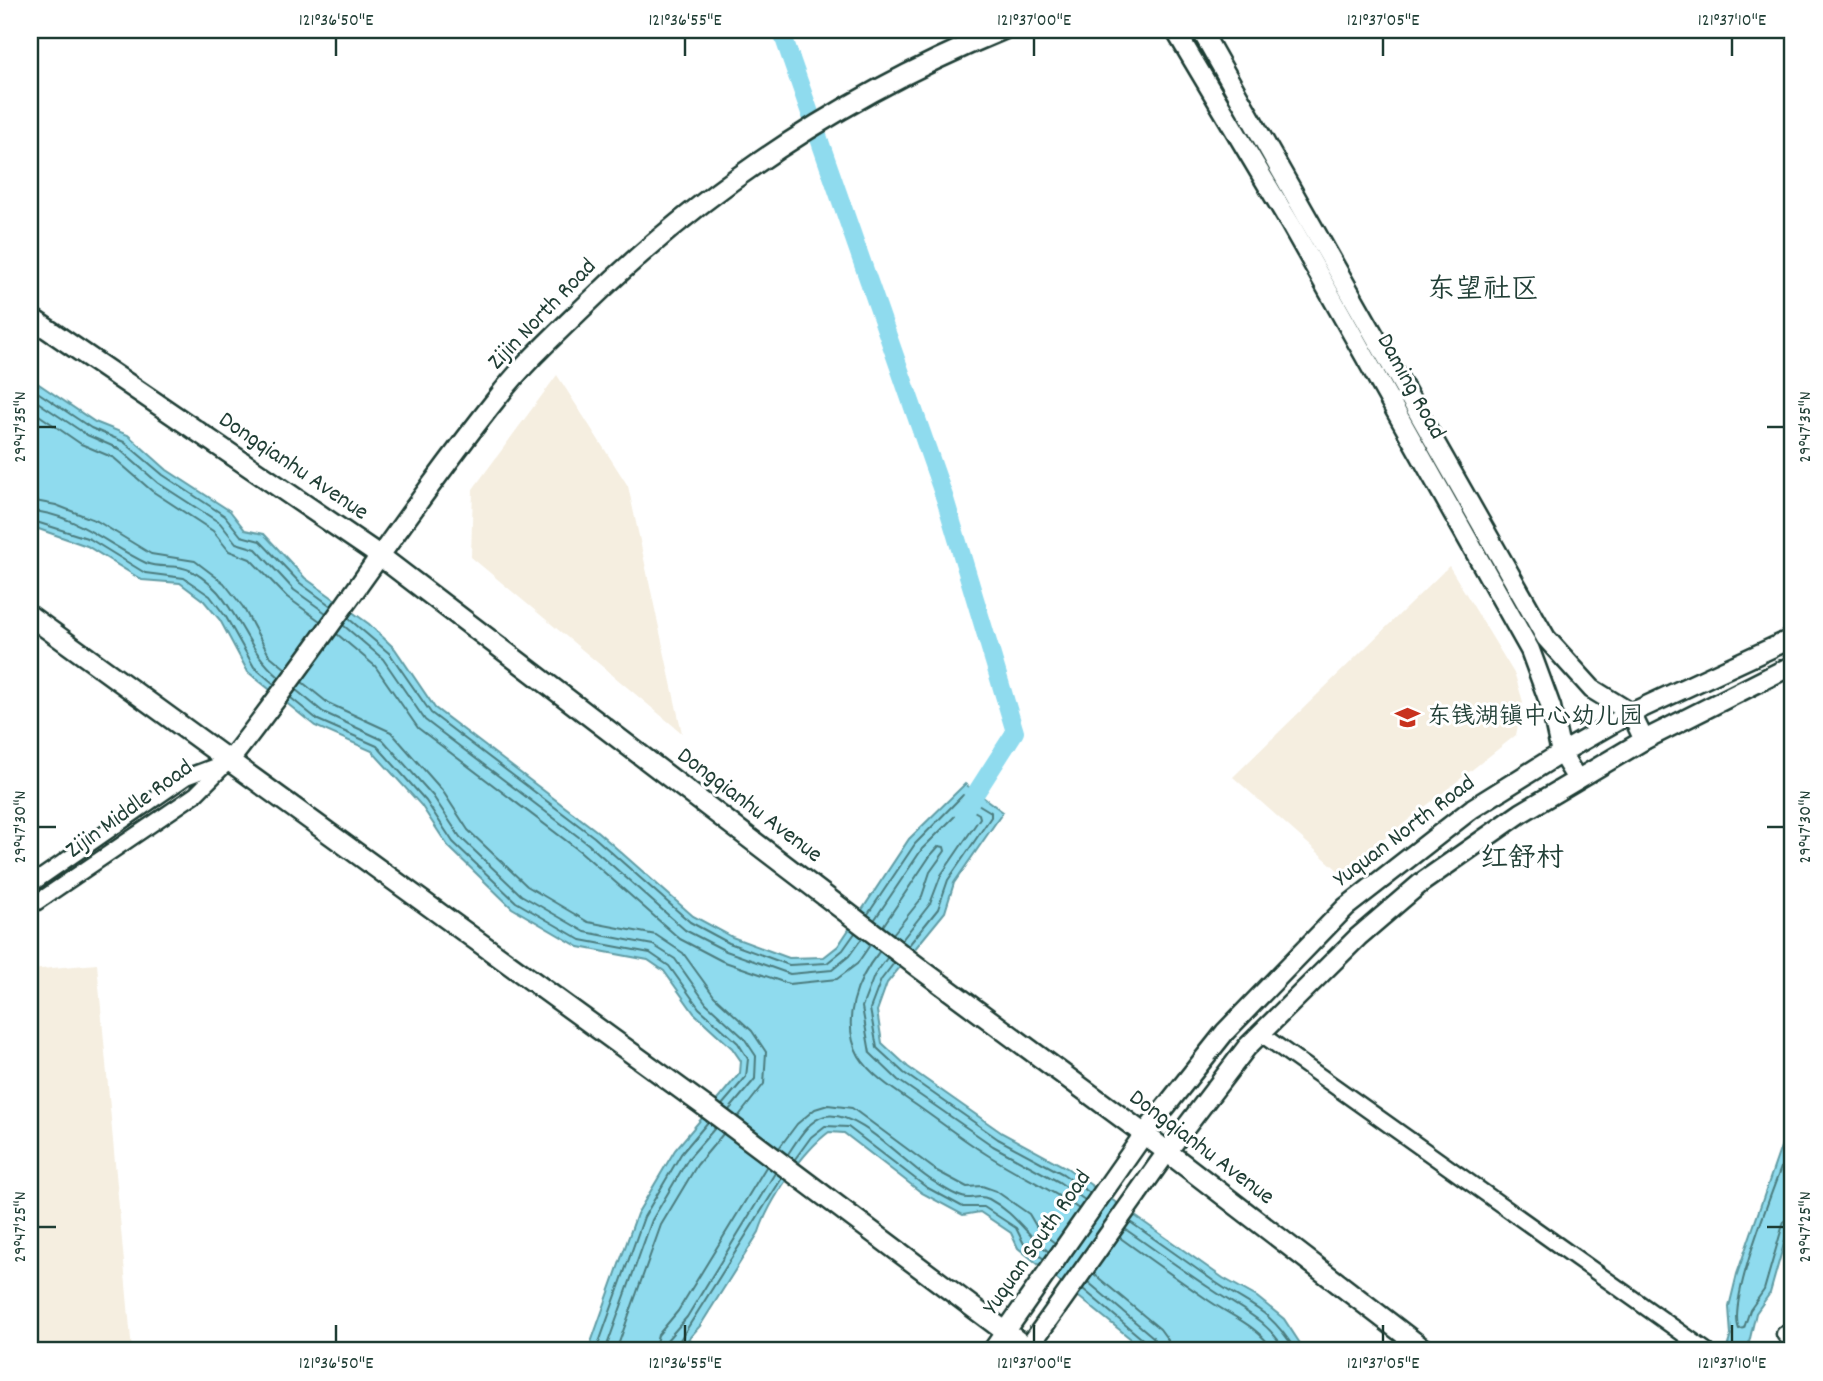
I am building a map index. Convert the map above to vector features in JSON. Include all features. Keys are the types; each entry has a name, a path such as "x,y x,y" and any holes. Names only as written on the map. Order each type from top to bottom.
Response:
{"main road":[{"name":"Dongqianhu Avenue","path":"30,317 380,556 922,970 1144,1133 1426,1351"},
{"path":"30,616 710,1110 1028,1350"}],"street":[{"name":"Zijin North Road","path":"230,760 499,395 552,338 674,223 785,143 865,94 945,53 1003,30"},
{"name":"Daming Road","path":"1175,30 1290,223 1530,650 1551,707 1561,753 1577,779"},
{"name":"Daming Road","path":"1201,30 1546,638 1592,689 1631,713"},
{"name":"Yuquan North Road","path":"1124,1162 1225,1032 1346,907 1473,808 1561,753 1631,713 1793,638"},
{"name":"Yuquan North Road","path":"1028,1350 1167,1152 1261,1034 1358,937 1421,883 1521,813 1644,740 1793,665"},
{"path":"1631,713 1644,740"},
{"name":"Zijin Middle Road","path":"30,885 186,777 230,760"},
{"name":"Zijin Middle Road","path":"30,907 196,794 230,760"},
{"path":"1261,1034 1707,1351"},
{"name":"Yuquan South Road","path":"992,1351 1124,1162"}],"shaded area":[{"path":"557,375 628,486 682,733 471,557 473,489"},
{"name":"东钱湖镇中心幼儿园","path":"1449,566 1515,675 1523,702 1516,735 1341,873 1233,777"},
{"path":"97,964 132,1351 30,1351 30,970"}],"water":[{"path":"30,378 95,422 128,435 167,470 230,511 245,530 264,534 305,578 369,624 395,649 435,708 598,832 693,916 732,937 789,958 824,957 838,946 909,839 965,784 1003,812 954,883 945,912 887,983 877,1011 882,1043 908,1067 1002,1133 1067,1168 1223,1278 1257,1297 1284,1319 1305,1351 1146,1351 1018,1248 1011,1233 980,1212 963,1215 922,1193 844,1133 829,1132 809,1151 788,1178 770,1206 759,1232 700,1326 678,1351 588,1351 637,1214 675,1150 740,1073 741,1061 732,1048 694,1013 664,971 648,960 579,947 512,908 448,846 421,805 372,751 315,726 248,672 220,620 204,601 180,583 142,580 87,546 30,526"},
{"path":"1793,1112 1793,1212 1770,1293 1756,1313 1747,1351 1726,1351 1731,1335 1729,1307 1737,1274"}],"waterway":[{"path":"781,30 945,499 1015,732 963,813"}],"place":[{"name":"东钱湖镇中心幼儿园","path":"1407,718"}],"district":[{"name":"东望社区","path":"1483,292"},
{"name":"红舒村","path":"1522,861"}]}
